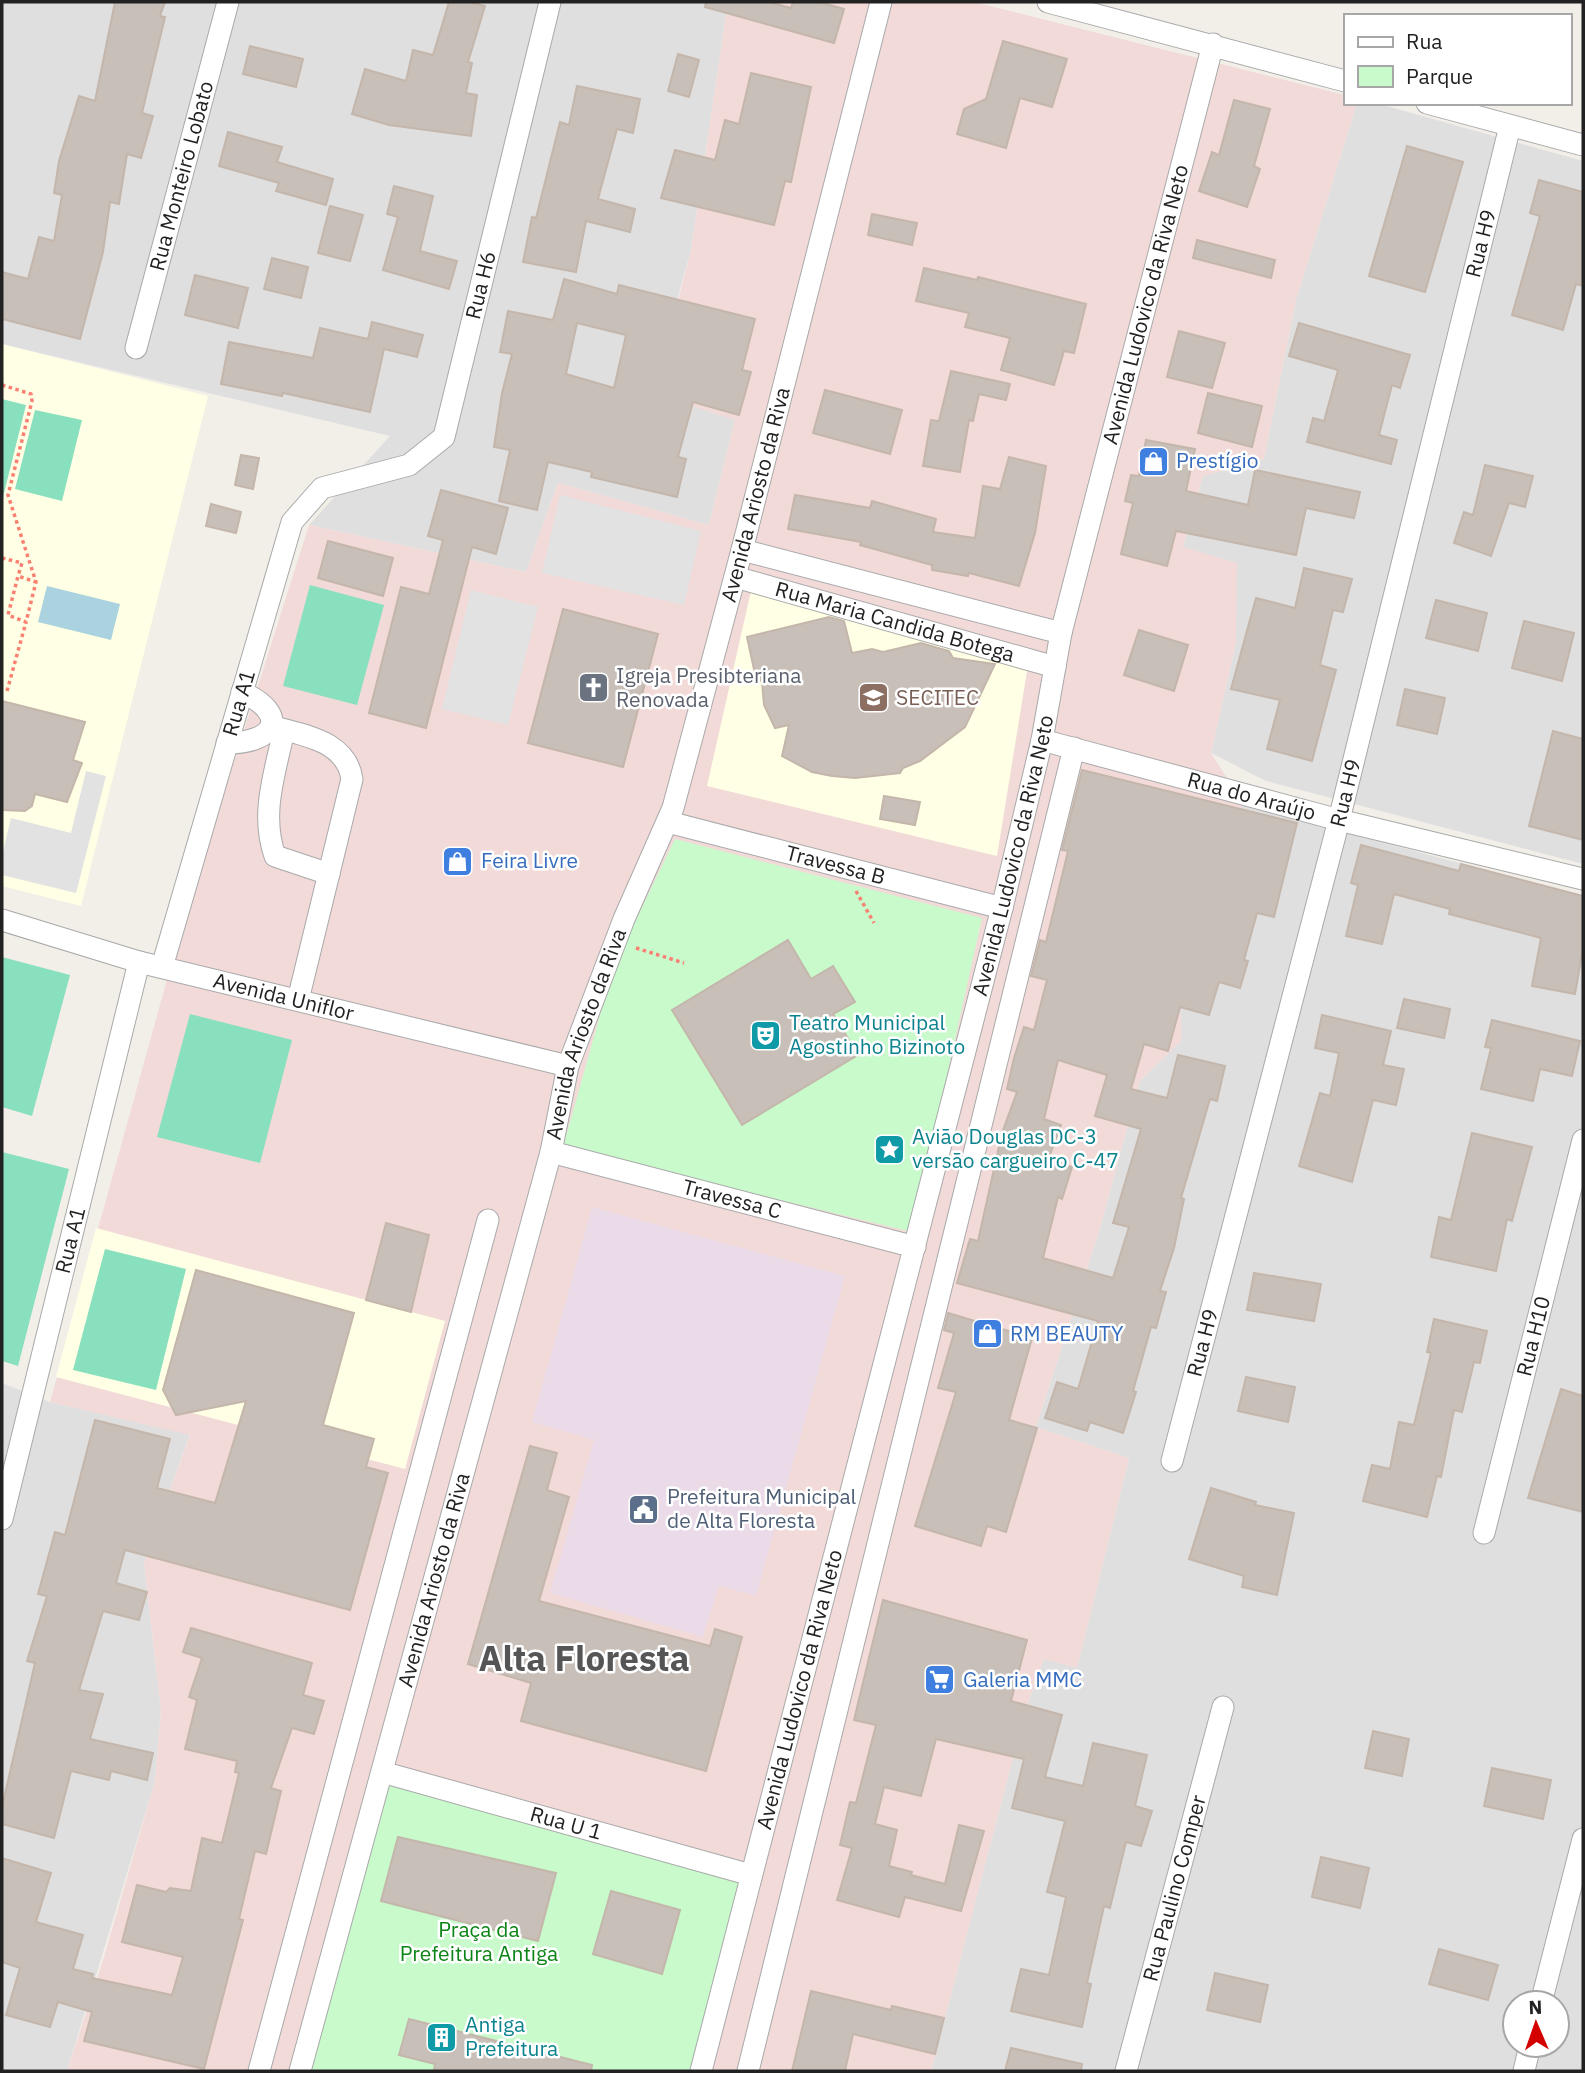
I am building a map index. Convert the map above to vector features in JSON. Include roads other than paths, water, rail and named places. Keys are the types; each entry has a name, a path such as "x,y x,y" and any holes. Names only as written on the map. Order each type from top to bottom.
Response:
{"street":[{"name":"Rua Monteiro Lobato","path":"136,348 228,2"},
{"name":"Rua H6","path":"322,488 409,465 444,437 550,2"},
{"name":"Avenida Ariosto da Riva","path":"300,2071 551,1152 568,1066 616,940 668,822 735,577 881,2"},
{"path":"1048,2 1344,81"},
{"name":"Avenida Ludovico da Riva Neto","path":"701,2071 1002,908 1042,740 1061,633 1213,44"},
{"path":"1434,105 1583,145"},
{"name":"Rua H9","path":"1172,1461 1339,820 1510,126"},
{"name":"Rua A1","path":"162,967 292,522 322,488"},
{"name":"Rua Maria Candida Botega","path":"742,550 1061,633"},
{"name":"Rua Maria Candida Botega","path":"735,577 1055,667"},
{"path":"877,617 886,587"},
{"path":"242,692 263,702 278,728 267,809 268,835 275,856 329,874"},
{"path":"227,743 247,743 278,728 331,746 344,755 350,767 352,779 298,1000"},
{"name":"Rua do Araújo","path":"1042,740 1339,820 1583,879"},
{"path":"748,2071 1074,748"},
{"name":"Travessa B","path":"668,822 1002,908"},
{"name":"Avenida Uniflor","path":"2,920 139,962 568,1066"},
{"name":"Rua A1","path":"2,1519 139,962"},
{"name":"Rua H10","path":"1484,1533 1583,1140"},
{"name":"Travessa C","path":"551,1152 915,1247"},
{"path":"259,2071 488,1220"},
{"name":"Rua Paulino Comper","path":"1126,2071 1223,1707"},
{"name":"Rua U 1","path":"382,1772 751,1875"},
{"path":"1545,1989 1583,1839"}],"water":[{"path":"47,586 120,604 111,640 38,622"}],"place":[{"name":"Prestígio","path":"1153,461"},
{"name":"Igreja Presibteriana Renovada","path":"593,688"},
{"name":"SECITEC","path":"873,698"},
{"name":"Feira Livre","path":"458,861"},
{"name":"Teatro Municipal Agostinho Bizinoto","path":"766,1035"},
{"name":"Avião Douglas DC-3 versão cargueiro C-47","path":"889,1149"},
{"name":"RM BEAUTY","path":"987,1334"},
{"name":"Prefeitura Municipal de Alta Floresta","path":"644,1509"},
{"name":"Galeria MMC","path":"940,1680"},
{"name":"Antiga Prefeitura","path":"442,2037"}],"district":[{"name":"Alta Floresta","path":"584,1659"}],"park label":[{"name":"Praça da Prefeitura Antiga","path":"479,1942"}]}
